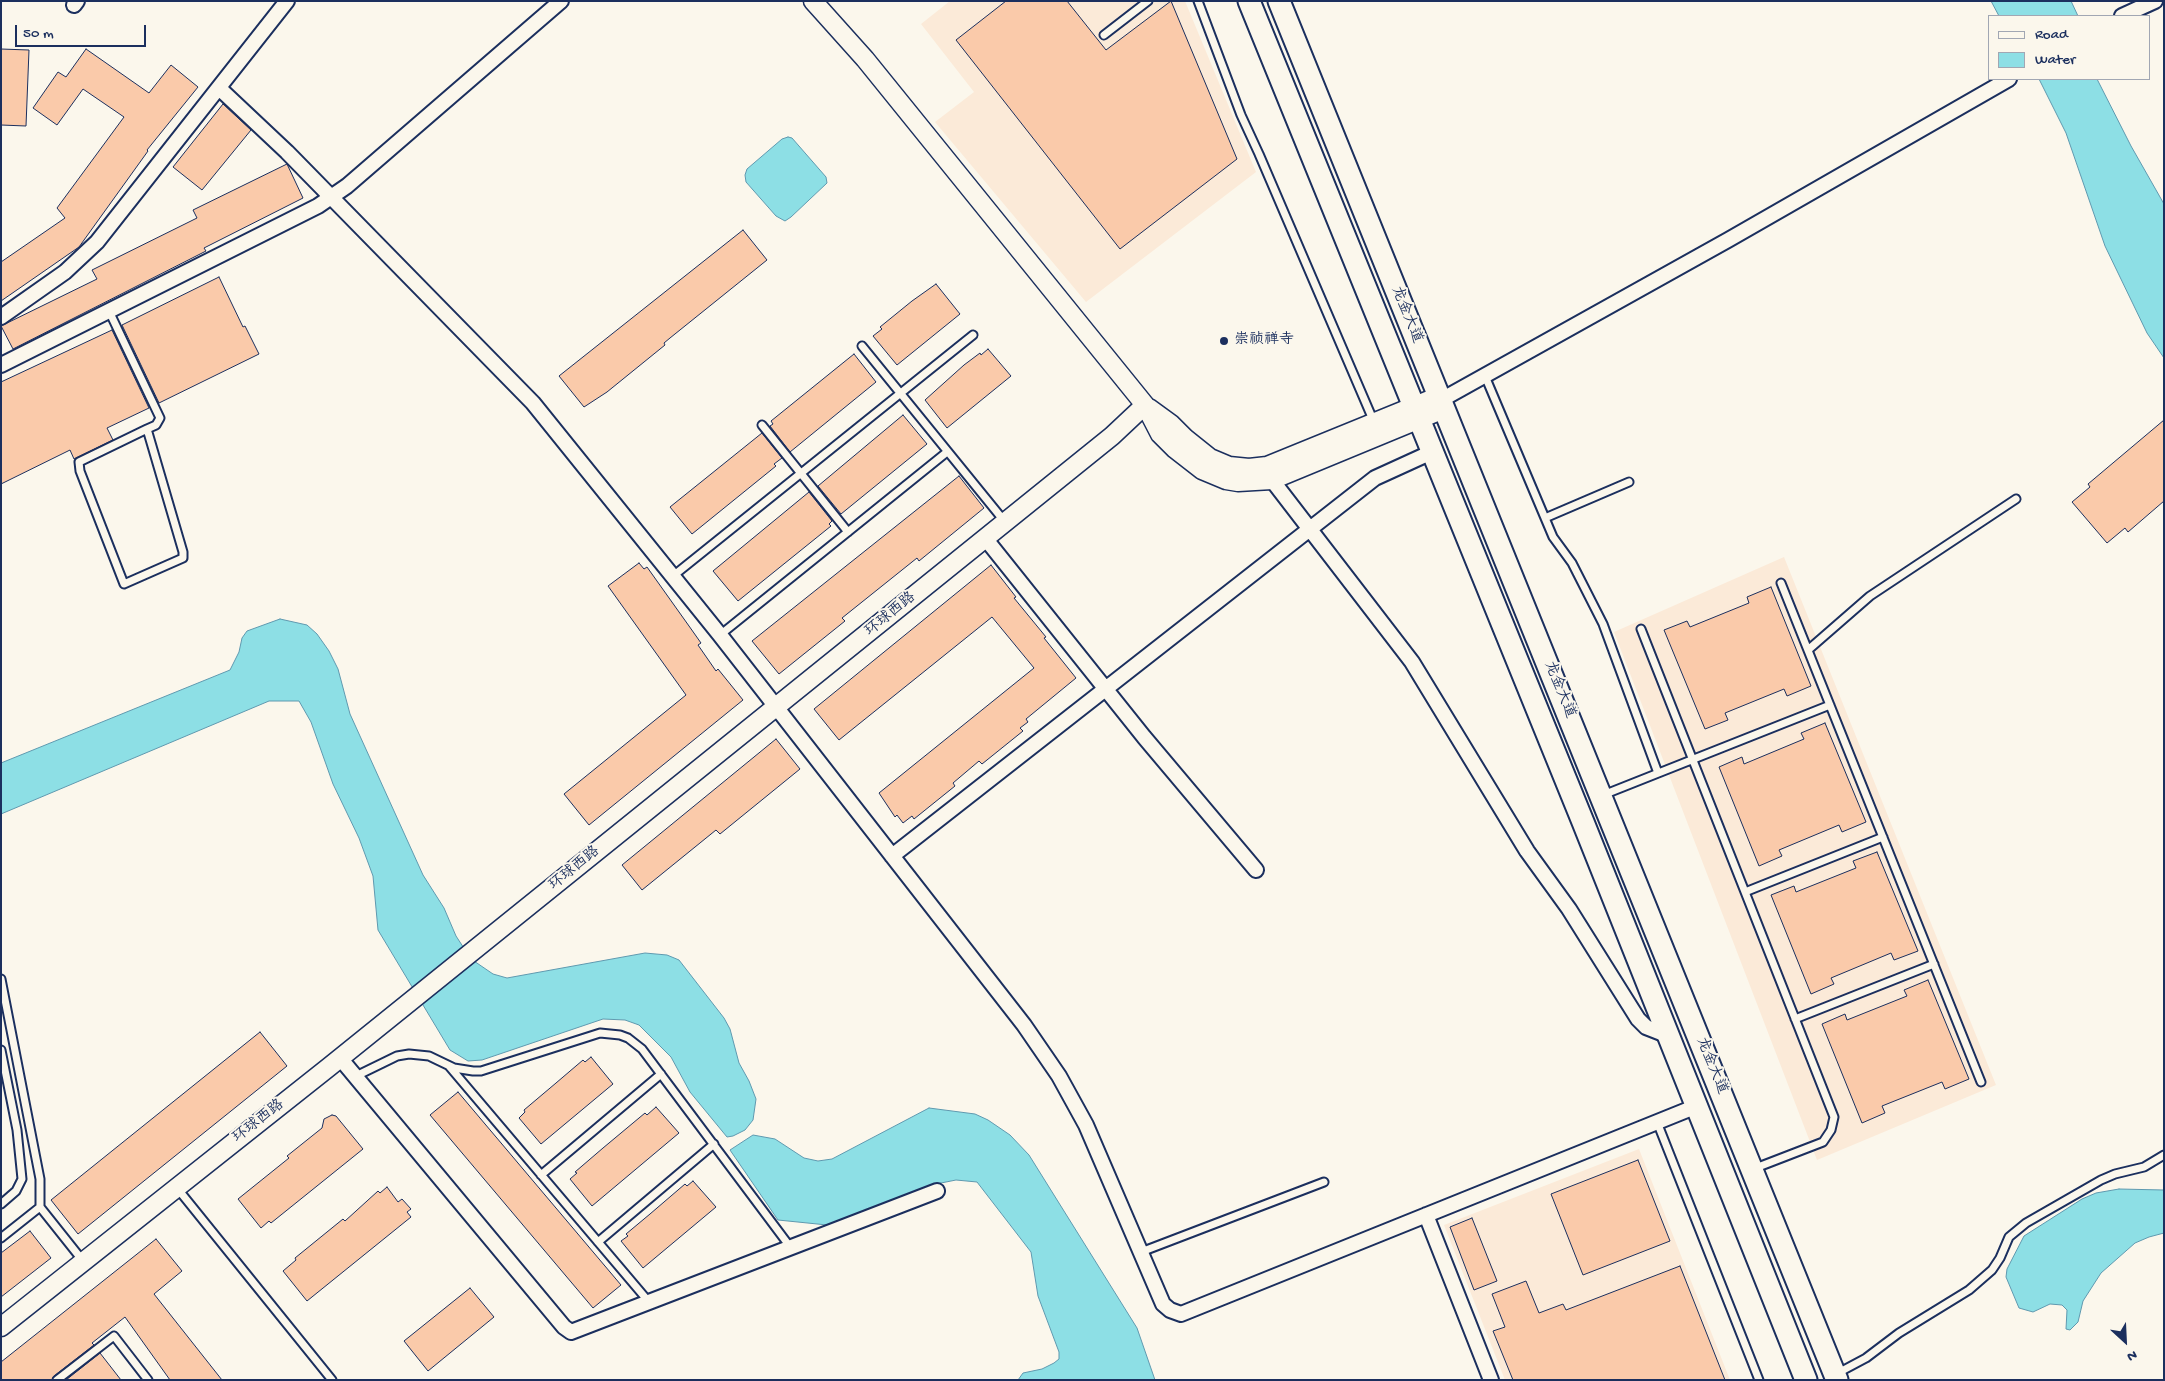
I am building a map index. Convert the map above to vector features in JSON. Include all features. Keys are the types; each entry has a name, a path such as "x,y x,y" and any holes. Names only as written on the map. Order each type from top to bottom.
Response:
{"main road":[{"name":"龙金大道","path":"1249,1 1669,1036 1806,1380"},
{"name":"龙金大道","path":"1279,1 1839,1378"}],"street":[{"path":"1,317 65,272 87,254 287,1"},
{"path":"1,365 318,206 347,186 561,1"},
{"path":"813,1 865,59 1145,405 1160,434 1175,449 1202,470 1214,476 1238,482 1272,480 1441,402 2007,80"},
{"path":"2124,15 2154,1"},
{"path":"219,88 287,152 533,403 720,635 1024,1025 1059,1076 1090,1133 1163,1304 1170,1310 1181,1314 1697,1106"},
{"path":"1145,405 1171,424 1210,458 1240,468 1267,466 1374,422 1416,413"},
{"name":"环球西路","path":"1,1327 369,1035 1005,523 1112,436 1145,405"},
{"path":"892,856 1375,478 1432,452"},
{"path":"1272,480 1412,662 1527,851 1569,909 1638,1019 1646,1027 1669,1036"},
{"path":"986,538 1106,689 1256,870"},
{"path":"340,1058 564,1327 571,1332 937,1191"},
{"path":"1426,1215 1491,1380"}],"lane":[{"path":"1104,35 1148,1"},
{"path":"1198,1 1240,115 1259,154 1374,422"},
{"path":"109,311 160,418 156,425 147,429 79,462 80,471 124,584 183,558 183,552 147,429"},
{"path":"673,576 972,335"},
{"path":"862,346 1005,523"},
{"path":"1485,376 1553,537 1572,563 1603,624 1658,773"},
{"path":"762,425 848,532"},
{"path":"720,635 948,452"},
{"path":"1545,518 1629,482"},
{"path":"1808,650 1870,596 2016,499"},
{"path":"1781,583 1981,1082"},
{"path":"1641,629 1834,1117 1832,1130 1823,1142 1753,1169"},
{"path":"1602,795 1830,705"},
{"path":"1744,892 1883,837"},
{"path":"1795,1019 1934,964"},
{"path":"1,978 40,1179 40,1207 84,1262"},
{"path":"356,1076 397,1056 409,1054 429,1056 464,1071 481,1070 600,1033 620,1035 636,1043 792,1248"},
{"path":"1,1050 17,1130 22,1179 16,1191 1,1204"},
{"path":"448,1065 649,1303"},
{"path":"541,1174 661,1074"},
{"path":"1657,1122 1759,1380"},
{"path":"598,1242 714,1144"},
{"path":"1839,1378 1899,1333 1970,1290 1992,1270 2000,1258 2009,1237 2026,1223 2094,1184 2115,1174 2144,1167 2164,1155"},
{"path":"1141,1252 1324,1182"},
{"path":"177,1188 332,1380"},
{"path":"1,1238 40,1207"},
{"path":"57,1380 114,1336 148,1380"}],"shaded area":[{"path":"950,1 1185,1 1256,172 1086,302 935,122 974,92 921,24"},
{"path":"1784,557 1996,1085 1817,1160 1614,632"},
{"path":"1639,1149 1730,1380 1505,1380 1444,1225"}],"water":[{"path":"1991,1 2071,1 2078,15 1998,15"},
{"path":"2040,80 2098,80 2131,146 2164,204 2164,358 2147,333 2105,246 2066,133"},
{"path":"792,138 826,177 827,183 785,221 776,216 746,182 745,175 747,169 782,139"},
{"path":"280,619 307,625 317,634 329,651 338,669 350,714 423,875 444,908 456,936 471,959 493,974 507,978 645,953 667,955 679,960 724,1018 730,1029 739,1063 756,1099 753,1120 745,1130 727,1137 690,1092 671,1057 639,1025 625,1020 603,1019 482,1060 468,1061 450,1050 378,930 373,876 359,838 333,784 311,722 299,701 269,701 1,814 1,763 230,670 239,652 242,638 247,631"},
{"path":"929,1108 975,1114 988,1120 1010,1135 1029,1155 1137,1328 1155,1380 1018,1380 1023,1373 1042,1369 1054,1363 1059,1359 1059,1352 1038,1296 1031,1252 977,1182 956,1180 936,1184 837,1226 778,1220 730,1150 753,1135 775,1139 804,1158 818,1161 832,1159"},
{"path":"2119,1189 2164,1190 2164,1233 2135,1243 2101,1273 2083,1301 2078,1322 2070,1330 2066,1329 2067,1310 2062,1305 2050,1304 2033,1312 2019,1308 2006,1277 2007,1269 2024,1236 2082,1199 2096,1193"}],"building":[{"path":"1006,1 1067,1 1106,50 1171,1 1237,159 1120,249 956,40"},
{"path":"1,49 29,50 26,126 1,125"},
{"path":"86,49 149,93 171,65 198,87 147,150 79,247 1,301 1,262 65,218 57,208 124,117 83,89 57,125 33,108 58,72 66,77"},
{"path":"223,104 251,130 202,190 173,167"},
{"path":"287,164 303,198 204,248 206,251 13,349 1,326 97,279 92,270 197,218 193,210"},
{"path":"743,230 767,260 670,338 664,343 665,345 607,392 584,407 559,376"},
{"path":"219,277 243,327 245,326 259,354 159,403 122,325"},
{"path":"936,284 960,314 897,365 873,336 882,329 880,327"},
{"path":"112,330 149,408 107,428 113,440 74,459 70,450 1,484 1,382"},
{"path":"988,349 1011,376 947,428 925,400 964,365"},
{"path":"854,354 876,382 790,452 770,426 773,424 771,421"},
{"path":"903,415 927,444 841,514 818,486"},
{"path":"2164,420 2164,501 2128,532 2125,528 2107,543 2072,502 2090,487 2088,484"},
{"path":"762,433 782,458 774,464 776,466 692,534 670,507"},
{"path":"959,476 984,508 919,561 917,558 842,618 845,621 779,674 752,641"},
{"path":"809,492 832,521 829,524 831,526 738,601 713,571"},
{"path":"639,563 644,569 647,567 701,643 698,645 716,671 718,669 743,700 589,825 564,794 686,695 608,586"},
{"path":"991,565 1016,597 1014,598 1046,637 1044,638 1076,678 1026,719 1028,722 1020,728 1023,731 982,764 979,761 953,783 955,786 914,819 912,816 903,823 897,815 895,817 879,793 1034,668 992,617 839,740 814,709"},
{"path":"1771,587 1811,686 1787,696 1784,689 1725,713 1728,720 1705,729 1664,630 1687,621 1690,627 1749,603 1747,597"},
{"path":"1825,723 1866,822 1842,832 1839,825 1779,850 1782,856 1759,866 1719,767 1742,757 1744,764 1804,739 1801,733"},
{"path":"776,739 800,769 720,834 716,830 642,890 622,865"},
{"path":"1877,852 1918,951 1894,960 1891,953 1831,978 1834,984 1811,994 1771,895 1794,886 1796,892 1856,868 1853,861"},
{"path":"1928,980 1969,1079 1945,1089 1942,1082 1882,1106 1885,1113 1862,1123 1822,1024 1845,1014 1847,1020 1907,996 1904,990"},
{"path":"260,1032 287,1066 78,1234 51,1200"},
{"path":"591,1057 613,1084 541,1144 519,1118 525,1112 524,1110 583,1060 585,1062"},
{"path":"458,1092 621,1285 593,1308 430,1115"},
{"path":"656,1107 679,1133 592,1206 570,1179 577,1173 575,1172 603,1148 645,1113 647,1115"},
{"path":"332,1115 336,1116 363,1149 271,1223 269,1221 261,1228 238,1199 289,1158 287,1156 322,1128 324,1119"},
{"path":"1638,1160 1670,1241 1583,1275 1551,1194"},
{"path":"693,1181 716,1207 643,1268 621,1241 628,1236 626,1234 685,1184 687,1186"},
{"path":"387,1187 398,1202 402,1199 411,1209 407,1212 411,1217 307,1301 283,1271 296,1260 295,1258 343,1219 345,1221 378,1191 380,1193"},
{"path":"1472,1218 1497,1281 1474,1290 1450,1227"},
{"path":"30,1231 51,1258 1,1297 1,1253"},
{"path":"156,1239 182,1271 154,1294 222,1380 170,1380 125,1317 92,1343 94,1345 54,1376 52,1380 1,1380 1,1362"},
{"path":"1680,1266 1725,1380 1513,1380 1493,1331 1505,1327 1492,1294 1526,1281 1539,1313 1563,1304 1566,1310"},
{"path":"470,1288 494,1317 428,1371 404,1341"},
{"path":"100,1353 121,1380 66,1380"}],"place":[{"name":"崇祯禅寺","path":"1224,341"}]}
